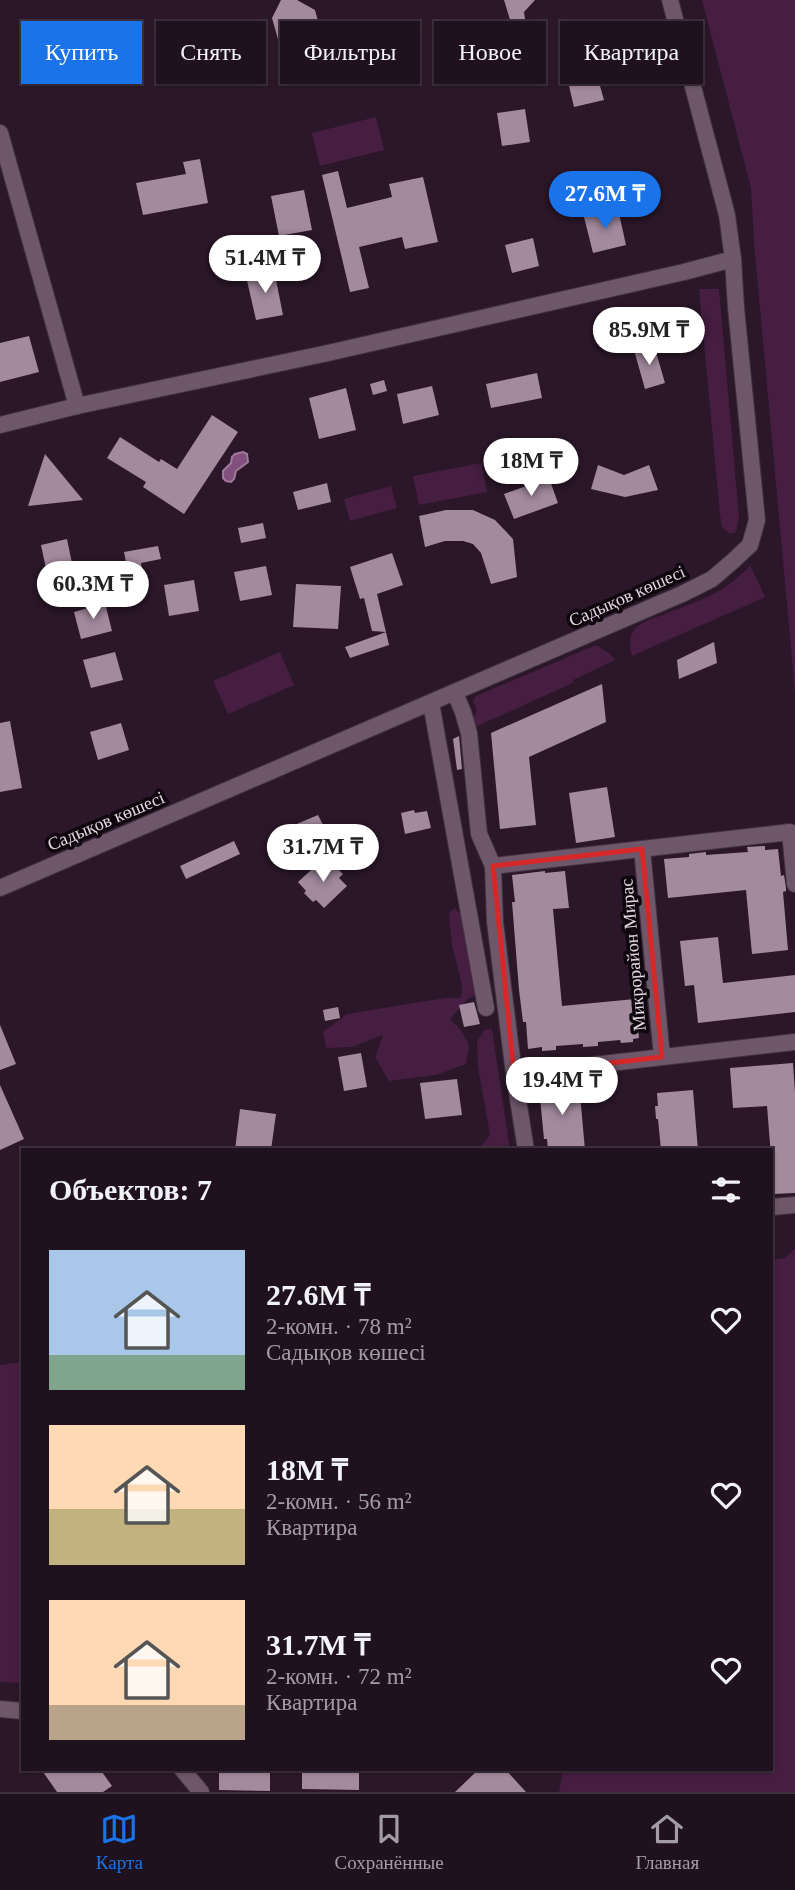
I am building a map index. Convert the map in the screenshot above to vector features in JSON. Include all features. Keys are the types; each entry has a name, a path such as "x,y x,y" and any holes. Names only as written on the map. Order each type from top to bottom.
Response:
{"street":[{"name":"Садықов көшесі","path":"0,888 682,594 712,579 750,545 757,520 727,215 670,0"},
{"path":"0,133 76,406"},
{"path":"0,425 76,406 328,353 733,259"},
{"path":"455,693 469,733 479,834 493,866 495,922 526,1148"},
{"path":"431,703 486,1008"},
{"path":"493,866 790,832 795,884"},
{"name":"Микрорайон Мирас","path":"642,849 662,1057"},
{"path":"514,1074 795,1042"},
{"path":"773,1207 795,1205"},
{"path":"0,1709 21,1711"},
{"path":"184,1771 201,1792"}],"highlighted area":[{"path":"642,849 662,1057 514,1074 493,866"}],"shaded area":[{"path":"702,0 795,0 795,692 751,188"},
{"path":"376,117 384,150 320,166 312,133"},
{"path":"699,289 719,289 739,517 736,532 730,534 722,527 720,515"},
{"path":"235,454 247,454 248,462 236,471 231,482 226,481 223,471"},
{"path":"481,463 487,492 419,505 413,476"},
{"path":"391,486 397,508 350,521 344,499"},
{"path":"750,565 765,597 632,656 631,636 639,625 715,593"},
{"path":"596,645 615,660 573,680 573,683 475,727 473,719 477,711 473,701 476,696"},
{"path":"280,652 294,685 228,714 213,681"},
{"path":"455,908 461,915 477,995 468,999 450,1019 460,1029 469,1045 466,1064 436,1075 389,1081 375,1057 383,1035 352,1047 326,1048 323,1032 347,1014 445,998 461,998 462,985 452,945 449,912"},
{"path":"492,1029 510,1148 480,1148 490,1135 478,1067 477,1042 484,1030"},
{"path":"795,1249 795,1792 559,1792 563,1771 773,1771 773,1260 785,1258"},
{"path":"21,1362 21,1683 0,1682 0,1365"}],"building":[{"path":"281,0 297,0 315,10 318,21 280,21 280,46 272,18"},
{"path":"504,0 535,0 524,12 525,19 510,21"},
{"path":"599,84 604,100 574,107 569,86"},
{"path":"525,109 530,142 502,146 497,113"},
{"path":"200,159 208,203 143,215 136,183 186,174 183,162"},
{"path":"338,171 347,208 392,197 389,184 423,177 438,242 405,249 402,237 359,247 369,288 350,292 322,175"},
{"path":"304,190 312,230 279,236 271,196"},
{"path":"618,209 626,245 593,253 584,217"},
{"path":"533,238 539,266 512,273 505,245"},
{"path":"274,270 283,315 256,320 246,276"},
{"path":"29,336 39,372 0,382 0,343"},
{"path":"654,345 665,383 645,389 634,350"},
{"path":"537,373 542,398 491,408 486,384"},
{"path":"384,380 387,391 373,395 370,384"},
{"path":"432,386 439,415 403,424 397,394"},
{"path":"346,388 356,430 319,439 309,398"},
{"path":"212,415 238,432 184,514 143,487 146,482 107,458 120,437 159,462 161,459 177,469"},
{"path":"45,454 83,500 28,506"},
{"path":"598,465 624,475 649,465 658,490 625,497 591,489"},
{"path":"549,478 558,503 514,519 504,494"},
{"path":"327,483 331,502 298,510 293,492"},
{"path":"446,510 473,510 495,520 513,539 517,577 491,584 481,553 473,544 445,541 425,547 419,516"},
{"path":"263,523 266,538 241,543 238,528"},
{"path":"67,539 74,573 48,578 41,545"},
{"path":"158,546 161,559 141,563 145,585 131,587 124,552"},
{"path":"392,553 403,585 377,594 386,632 372,631 364,598 360,599 350,567"},
{"path":"266,566 272,595 240,601 234,572"},
{"path":"194,580 199,611 169,616 164,585"},
{"path":"296,584 341,586 338,629 293,627"},
{"path":"105,603 112,631 81,639 74,612"},
{"path":"386,632 389,645 350,658 345,647"},
{"path":"714,642 717,663 679,679 677,660"},
{"path":"115,652 123,680 91,688 83,660"},
{"path":"602,684 606,722 529,757 536,825 500,829 491,733"},
{"path":"10,721 22,788 0,792 0,723"},
{"path":"121,723 129,750 98,760 90,732"},
{"path":"459,736 462,769 457,770 453,739"},
{"path":"607,787 615,837 576,843 569,793"},
{"path":"414,810 415,813 427,811 431,828 405,834 401,813"},
{"path":"318,815 325,829 299,841 292,826"},
{"path":"234,841 240,854 186,879 180,866"},
{"path":"765,846 765,850 778,849 781,876 784,875 788,950 752,954 746,890 668,898 664,859 689,857 689,854 706,852 706,855 748,852 747,847"},
{"path":"322,860 327,866 331,862 343,874 339,878 347,886 324,908 304,893 306,891 298,882"},
{"path":"565,871 569,908 553,909 562,1006 635,999 639,1038 633,1039 633,1042 621,1043 620,1040 598,1042 598,1046 556,1046 556,1050 542,1051 542,1047 528,1049 519,990 512,875"},
{"path":"718,937 723,983 795,975 795,1012 698,1023 694,985 685,986 680,941"},
{"path":"474,1002 480,1024 464,1027 459,1005"},
{"path":"338,1007 340,1018 325,1021 323,1010"},
{"path":"0,1025 16,1064 0,1070"},
{"path":"361,1053 367,1087 344,1091 338,1057"},
{"path":"793,1063 795,1193 774,1194 773,1148 770,1148 767,1106 733,1108 730,1068"},
{"path":"457,1079 462,1115 425,1119 420,1083"},
{"path":"579,1083 585,1148 548,1148 547,1139 544,1139 539,1087"},
{"path":"0,1085 24,1139 0,1150"},
{"path":"693,1090 698,1148 661,1148 655,1106 658,1106 657,1093"},
{"path":"240,1109 276,1114 271,1148 235,1148"},
{"path":"42,1771 101,1771 112,1786 103,1792 57,1792"},
{"path":"219,1771 270,1771 270,1791 219,1790"},
{"path":"302,1771 359,1771 359,1790 302,1789"},
{"path":"477,1771 507,1771 526,1792 455,1792"}]}
